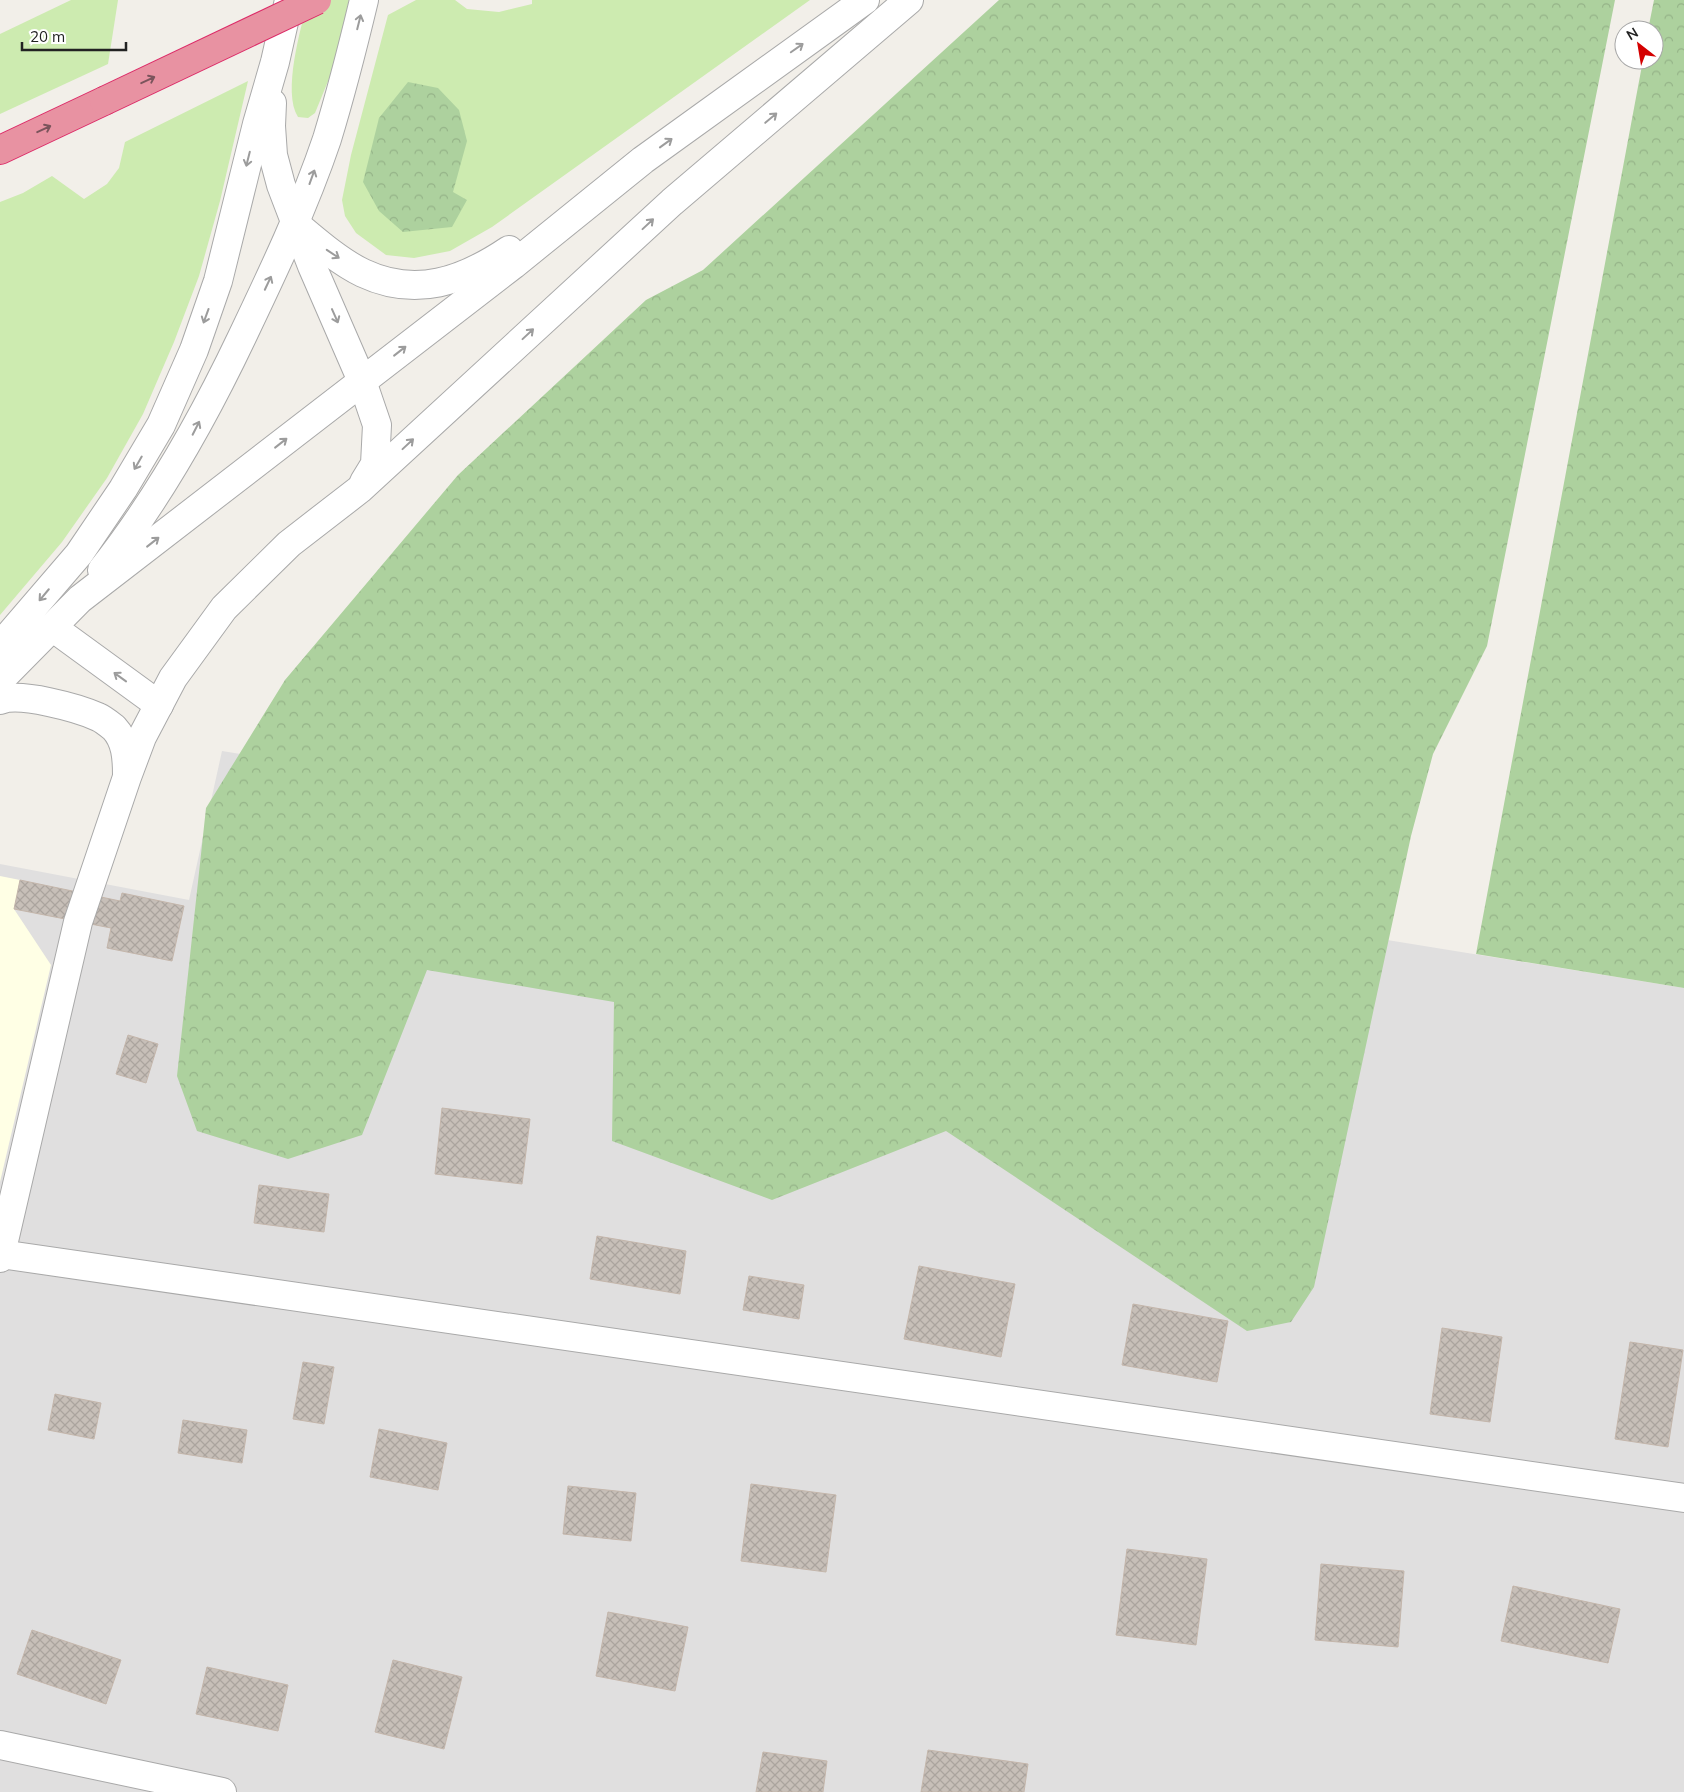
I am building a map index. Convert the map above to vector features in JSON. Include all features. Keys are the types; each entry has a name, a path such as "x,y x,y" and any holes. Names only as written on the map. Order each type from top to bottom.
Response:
{"highway":[{"path":"0,150 317,0"}],"street":[{"path":"0,646 79,554 123,489 161,424 194,350 218,281 257,124 275,62 289,0"},
{"path":"0,680 80,598 148,508 189,442 228,367 295,223 326,140 364,0"},
{"path":"295,223 324,248 362,273 391,283 427,286 461,277 506,252 643,160 865,0"},
{"path":"909,0 672,202 360,489 289,544 224,608 173,678 142,737 78,922 1,1256 1684,1498"},
{"path":"275,62 271,126 274,155 281,185 295,223 362,381 377,424 378,440 375,464 360,489"},
{"path":"80,598 513,265 643,160"},
{"path":"52,628 159,705"},
{"path":"0,700 23,697 100,717 115,729 124,744 127,760 127,777"},
{"path":"0,1745 222,1792"}],"shaded area":[{"path":"222,751 1684,988 1684,1792 0,1792 0,864 189,900"},
{"path":"0,876 20,880 14,909 51,965 0,1182"}],"green space":[{"path":"71,0 118,0 108,64 0,114 0,34"},
{"path":"308,0 349,0 333,69 315,113 308,118 298,117 294,106 292,76"},
{"path":"416,0 455,0 467,9 499,12 532,4 532,0 810,0 492,227 450,251 414,258 386,255 356,233 345,216 342,200 351,155 388,15"},
{"path":"999,0 1615,0 1487,646 1433,754 1411,836 1314,1287 1291,1322 1247,1331 946,1131 772,1200 612,1141 614,1002 427,970 362,1135 288,1159 197,1131 177,1076 206,808 285,680 458,475 646,300 703,270"},
{"path":"1654,0 1684,0 1684,988 1476,954 1641,70 1664,70 1664,20 1650,20"},
{"path":"248,81 220,201 199,276 174,342 143,414 107,478 62,542 0,615 0,202 23,193 52,176 84,199 107,184 119,168 125,142"},
{"path":"408,82 438,88 459,110 467,141 453,192 467,200 452,227 403,232 379,211 363,182 379,118"}],"building":[{"path":"20,880 120,901 122,893 184,906 172,961 107,948 111,928 14,909"},
{"path":"128,1035 158,1044 146,1083 116,1074"},
{"path":"442,1108 530,1119 522,1184 435,1174"},
{"path":"259,1185 329,1194 324,1232 254,1223"},
{"path":"597,1236 686,1251 680,1294 590,1279"},
{"path":"919,1266 1015,1284 1001,1357 904,1339"},
{"path":"749,1276 804,1285 799,1319 743,1310"},
{"path":"1133,1304 1228,1321 1217,1382 1122,1365"},
{"path":"1442,1328 1502,1337 1490,1422 1430,1414"},
{"path":"1630,1342 1683,1350 1668,1447 1615,1439"},
{"path":"303,1362 334,1367 324,1424 293,1419"},
{"path":"55,1394 101,1403 94,1439 48,1430"},
{"path":"183,1420 247,1430 242,1463 178,1453"},
{"path":"379,1429 447,1443 438,1490 370,1477"},
{"path":"751,1484 836,1495 826,1572 741,1561"},
{"path":"568,1486 636,1493 631,1541 563,1534"},
{"path":"1127,1549 1207,1559 1196,1645 1116,1635"},
{"path":"1321,1564 1404,1571 1398,1647 1315,1640"},
{"path":"1513,1586 1620,1609 1608,1663 1501,1641"},
{"path":"608,1612 688,1627 675,1691 596,1676"},
{"path":"32,1630 121,1660 106,1704 17,1674"},
{"path":"393,1660 462,1677 444,1749 375,1732"},
{"path":"207,1667 288,1685 278,1731 196,1714"},
{"path":"928,1750 1028,1764 1024,1792 921,1792"},
{"path":"763,1752 827,1761 823,1792 756,1792"}]}
